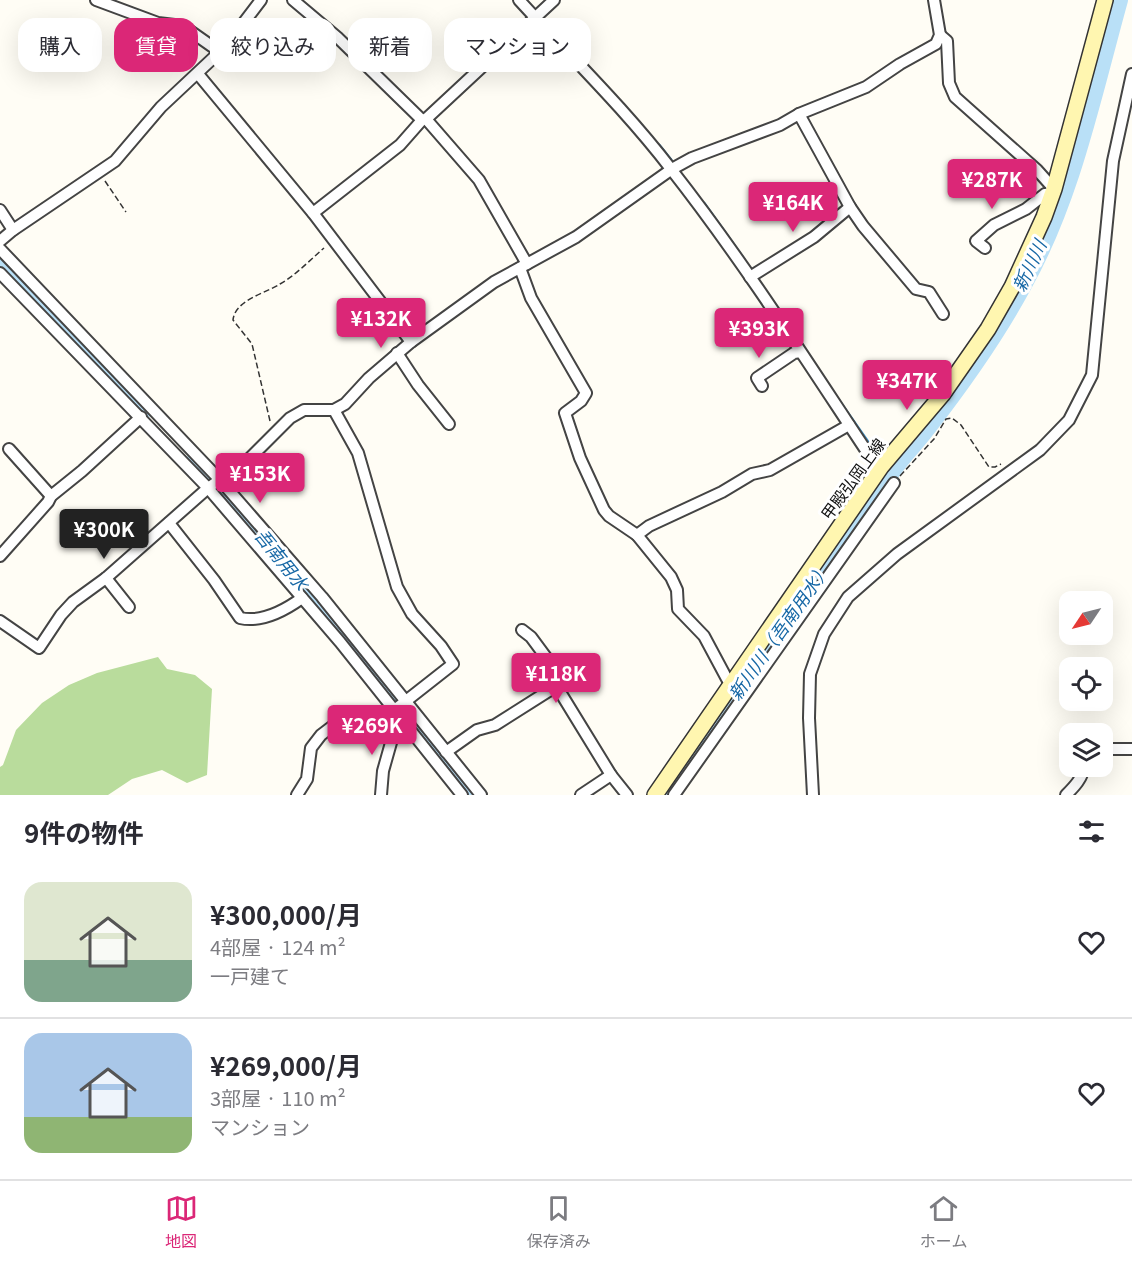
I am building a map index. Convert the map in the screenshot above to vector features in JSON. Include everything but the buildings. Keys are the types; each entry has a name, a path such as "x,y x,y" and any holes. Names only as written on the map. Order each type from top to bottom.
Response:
{"main road":[{"name":"甲殿弘岡上線","path":"655,795 732,683 886,476 988,329 1012,287 1054,191 1105,0"}],"street":[{"path":"96,0 158,23 183,26 210,45"},
{"path":"247,18 261,0"},
{"path":"293,0 337,37 424,120 478,180 523,266 531,298 586,393 581,401 565,413 565,419 580,458 609,516 637,535 671,577 677,590 678,609 704,636 727,679 732,683"},
{"path":"519,0 672,169 750,277 873,461 886,476 674,795"},
{"path":"313,213 400,145 554,0"},
{"path":"0,621 39,648 61,615 73,602 106,578 214,484 249,459 290,418 304,410 334,410 345,404 369,378 411,342 494,282 576,237 672,169 692,158 780,125 799,114 866,87 900,64 936,44 940,35 934,0"},
{"path":"940,35 947,40 949,83 955,97 1037,170 1054,191 1045,194 1026,209 994,225 976,241 985,248"},
{"path":"0,241 100,172 127,148 161,107 210,62"},
{"path":"198,74 334,239 411,342"},
{"path":"813,795 809,718 810,674 824,634 842,606 848,597 897,554 1040,450 1069,420 1092,375 1113,161 1132,74"},
{"path":"799,114 850,207 863,226 916,289 929,292 944,314"},
{"path":"750,277 814,237 850,207"},
{"path":"0,210 13,230"},
{"path":"0,249 214,484 322,597 462,795"},
{"path":"0,273 141,417 214,484 302,598 399,708 446,752 481,795"},
{"path":"762,386 757,378 794,353 800,352"},
{"path":"398,353 418,385 449,424"},
{"path":"297,795 307,779 311,748 321,735 342,718 399,708 453,664 441,646 412,614 397,588 358,453 334,410"},
{"path":"0,556 51,496 141,417"},
{"path":"637,535 649,526 722,492 752,474 770,470 849,425"},
{"path":"9,448 51,496"},
{"path":"169,523 214,580 240,618 250,621 273,615 287,609 302,598"},
{"path":"106,578 129,607"},
{"path":"446,752 477,730 495,725 566,680 566,675 548,660 531,637 522,630"},
{"path":"557,687 611,775 627,795"},
{"path":"381,795 383,771 399,708"},
{"path":"1113,749 1132,749"},
{"path":"581,795 611,775"},
{"path":"1066,795 1080,777"}],"path":[{"path":"100,172 126,212"},
{"path":"277,431 268,417 252,344 233,320 233,314 260,294 281,284 334,239"},
{"path":"886,476 934,439 946,419 952,418 961,425 989,467 1005,463"}],"green space":[{"path":"158,657 167,669 195,675 212,689 207,775 187,783 162,770 132,779 108,795 0,795 0,767 3,765 16,730 42,703 69,685 97,673"}],"waterway":[{"name":"新川川","path":"666,795 896,465 923,434 966,376 1013,304 1040,251 1068,182 1119,0"},
{"path":"659,145 671,160"},
{"path":"704,203 744,259"},
{"name":"吾南用水","path":"0,261 148,412"},
{"path":"838,399 878,456"},
{"name":"吾南用水","path":"192,458 259,533 471,795"}],"water label":[{"name":"新川川（吾南用水）","path":"780,632"}]}
